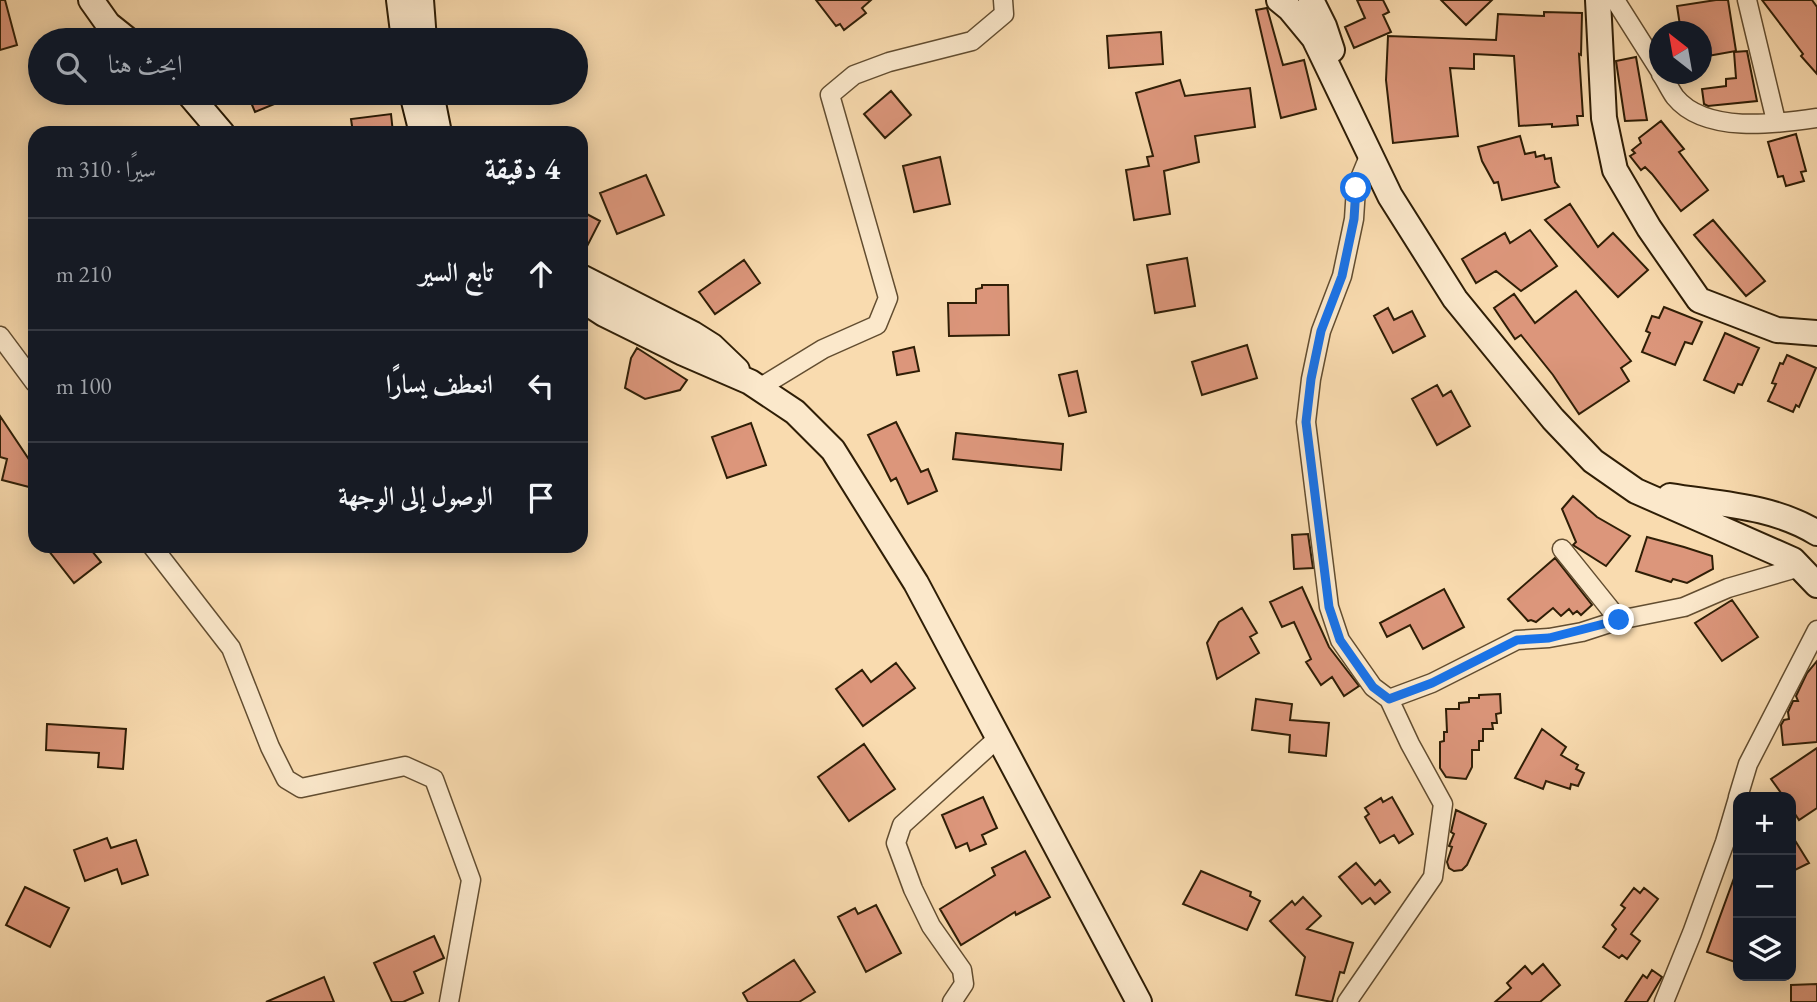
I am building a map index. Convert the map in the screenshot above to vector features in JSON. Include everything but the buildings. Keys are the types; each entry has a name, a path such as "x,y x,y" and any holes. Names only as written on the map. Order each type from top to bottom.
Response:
{"main road":[{"path":"90,0 113,28"},
{"path":"399,0 402,28"},
{"path":"421,0 423,28"},
{"path":"1279,0 1314,38 1390,196 1455,299 1553,419 1593,461 1636,491 1793,560 1817,585"},
{"path":"1311,0 1324,26 1348,105"},
{"path":"1598,0 1604,118 1615,170 1649,228 1699,300 1777,330 1817,333"},
{"path":"198,105 216,126"},
{"path":"415,105 420,126"},
{"path":"433,105 438,126"},
{"path":"588,281 693,334 712,346 754,385"},
{"path":"588,304 683,353 754,385 795,412 834,450 916,583 1139,1002"},
{"path":"1636,491 1760,510 1802,524 1817,533"}],"street":[{"path":"754,385 823,349 877,325 888,298 830,95 854,75 889,62 972,41 1004,14 1003,0"},
{"path":"1615,0 1649,54"},
{"path":"1747,0 1776,121"},
{"path":"1667,84 1676,99 1706,120 1731,124 1817,118"},
{"path":"1348,1002 1433,877 1443,804 1389,699 1373,687 1340,640 1329,607 1306,422 1321,331 1342,276 1354,219 1356,188 1370,154"},
{"path":"0,336 28,374"},
{"path":"1562,550 1619,620"},
{"path":"157,553 231,648 270,747 286,779 302,788 405,766 434,779 471,880 449,1002"},
{"path":"1389,699 1432,683 1517,640 1571,634 1619,620 1684,607 1728,588 1800,567"},
{"path":"1740,792 1748,764 1817,630"},
{"path":"952,1002 964,984 962,970 931,926 913,889 896,843 902,825 998,738"},
{"path":"1664,1002 1692,933 1733,815"}],"route":[{"path":"1356,188 1354,219 1342,276 1321,331 1306,422 1329,607 1340,640 1373,687 1389,699 1432,683 1517,640 1581,632 1619,620"}]}
